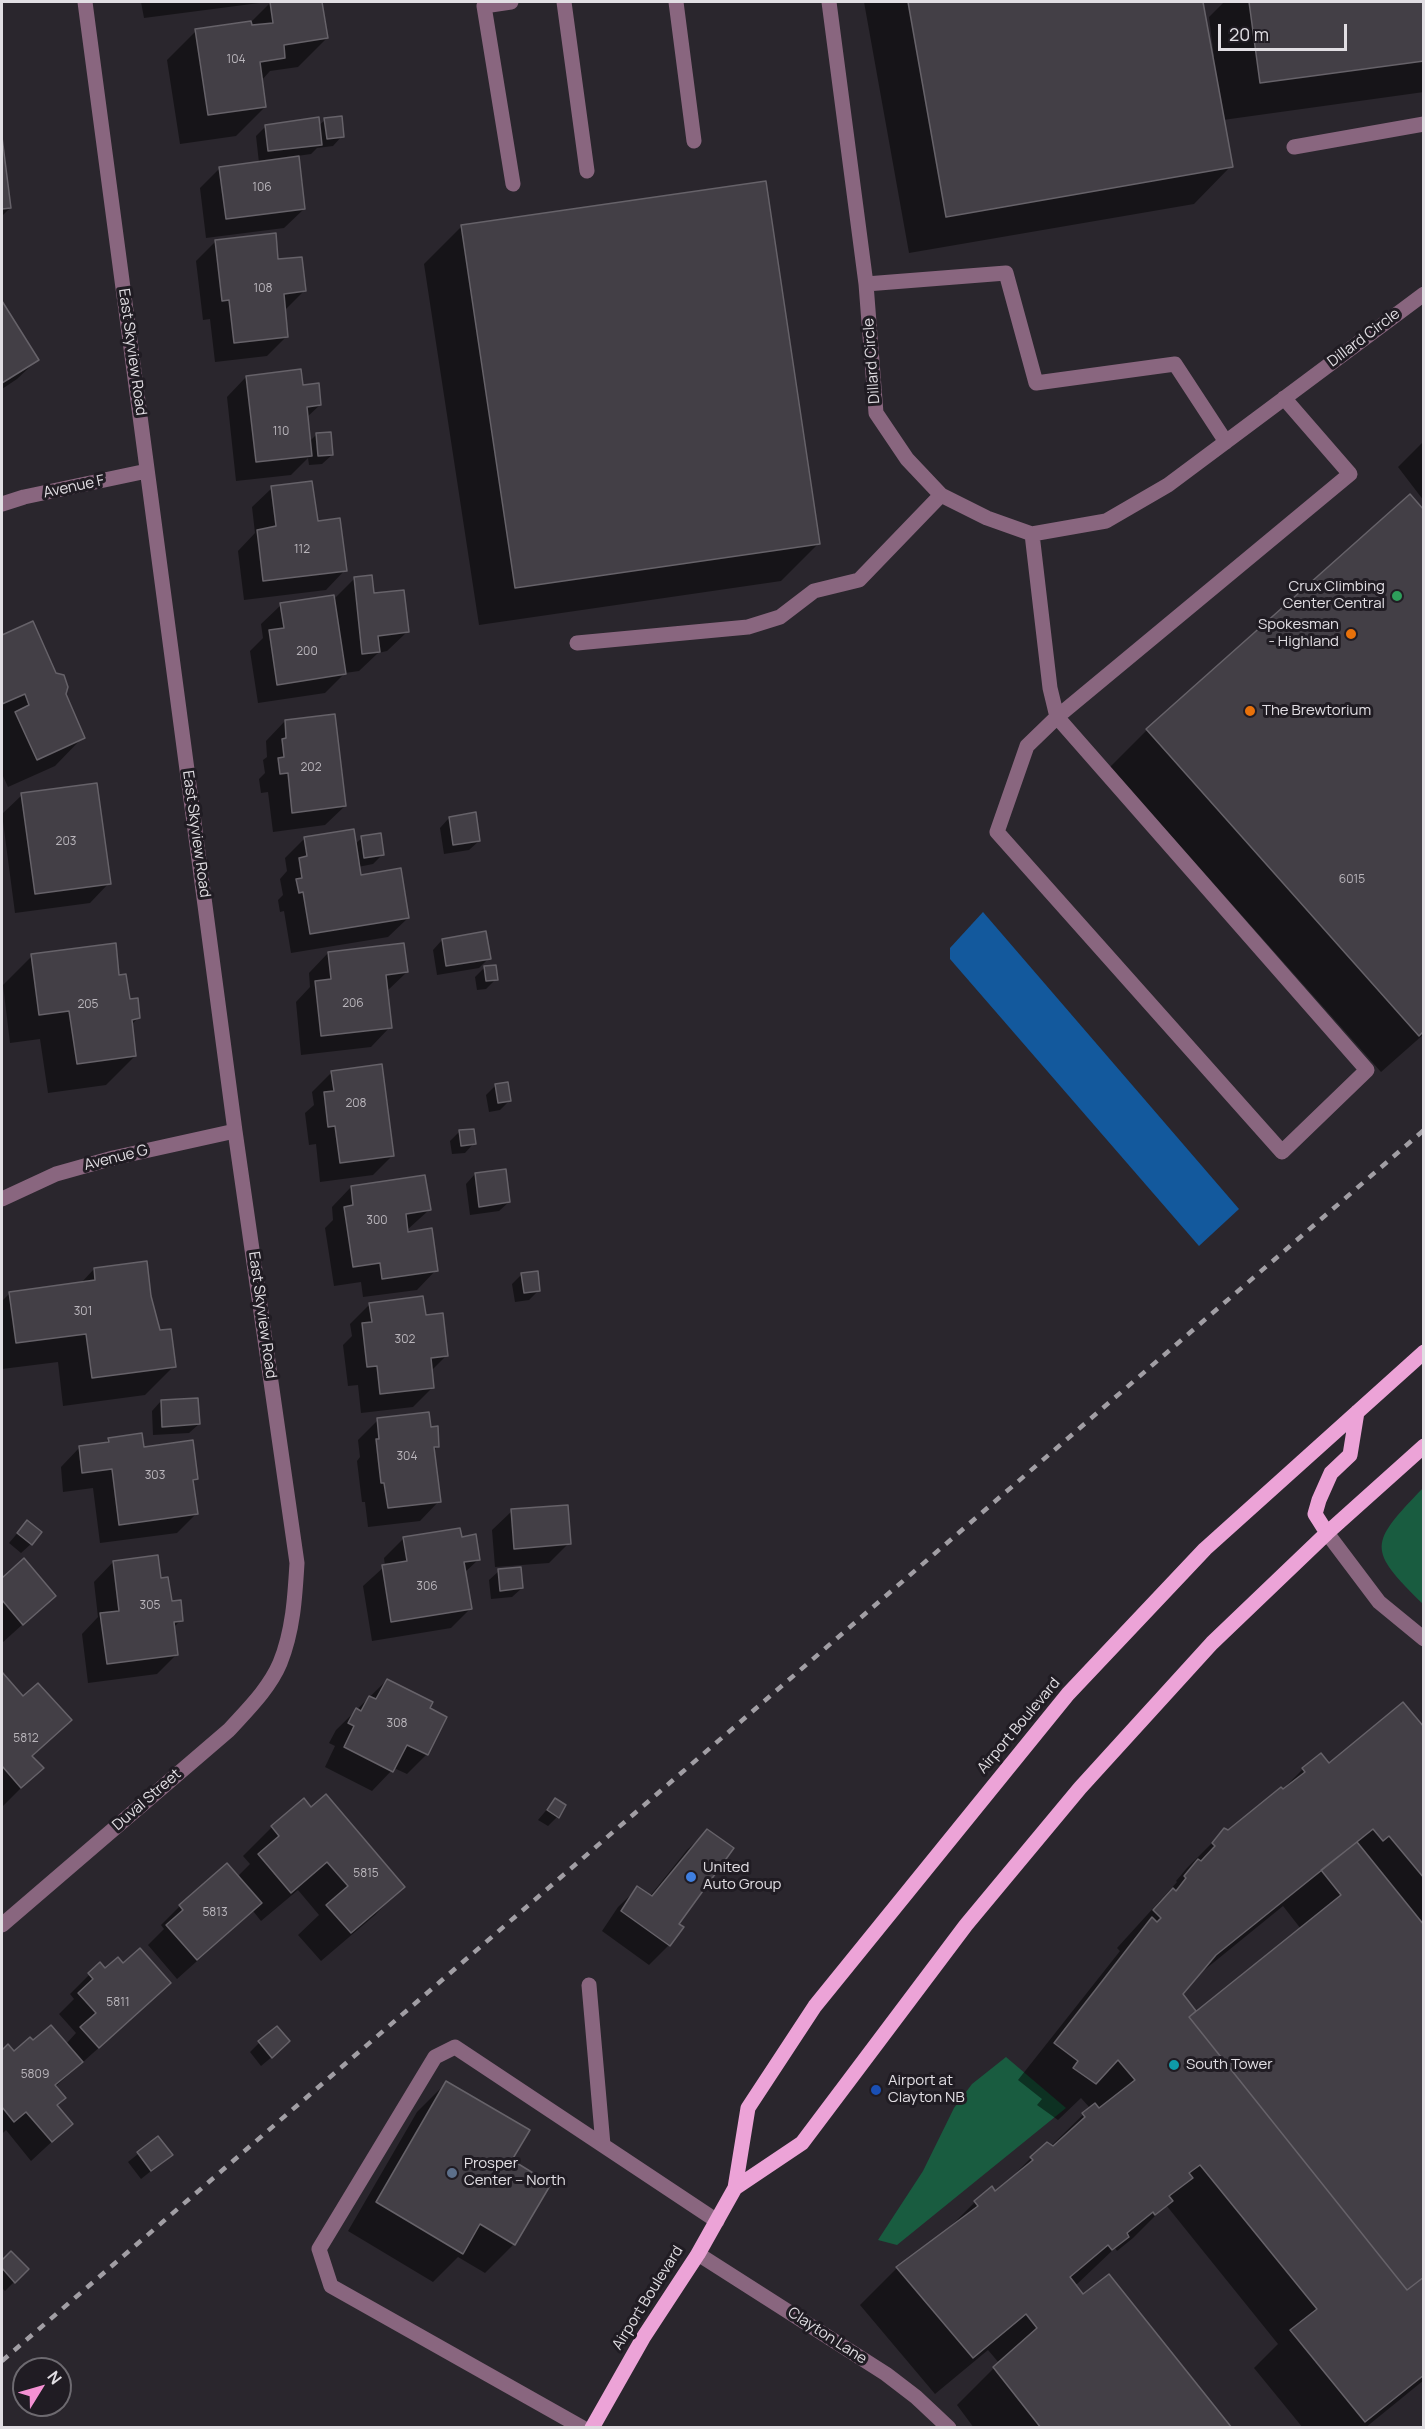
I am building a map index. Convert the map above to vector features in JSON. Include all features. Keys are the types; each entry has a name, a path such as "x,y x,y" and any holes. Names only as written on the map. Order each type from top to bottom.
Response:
{"main road":[{"name":"Airport Boulevard","path":"592,2427 643,2338 698,2254 735,2188 748,2108 815,2006 927,1865 1068,1694 1205,1549 1424,1352"},
{"path":"1327,1533 1316,1514 1317,1507 1331,1473 1350,1455 1357,1412"},
{"name":"Airport Boulevard","path":"735,2188 802,2143 966,1925 1080,1788 1212,1643 1327,1533 1424,1446"}],"street":[{"name":"East Skyview Road","path":"85,2 235,1131 297,1563 294,1613 279,1665"},
{"path":"511,2 484,6 513,184"},
{"path":"564,2 587,171"},
{"path":"675,2 694,141"},
{"name":"Dillard Circle","path":"829,2 866,284 876,412 907,459 941,495 987,518 1032,534 1106,520 1168,485 1424,294"},
{"path":"1294,147 1424,124"},
{"path":"866,284 1006,273 1036,383 1175,364 1226,442"},
{"path":"1032,534 1050,688 1057,717 1367,1070 1282,1152 997,832 1027,746 1057,717 1350,474 1284,398"},
{"name":"Avenue F","path":"2,504 24,497 147,471"},
{"path":"577,643 748,627 780,617 814,591 859,580 941,495"},
{"name":"Avenue G","path":"2,1199 56,1174 113,1158 235,1131"},
{"path":"1327,1533 1379,1602 1424,1639"},
{"name":"Duval Street","path":"2,1924 229,1730 257,1699 279,1665"},
{"path":"589,1985 603,2145"},
{"path":"583,2427 331,2286 319,2250 435,2057 455,2047 717,2221"},
{"name":"Clayton Lane","path":"698,2254 886,2374 949,2427"}],"green space":[{"path":"1423,1488 1423,1604 1392,1571 1384,1558 1382,1546 1392,1522"},
{"path":"1006,2057 1066,2108 897,2245 878,2240 923,2171 954,2108 972,2084"}],"water":[{"path":"983,912 1239,1209 1199,1246 950,959 950,948"}],"building":[{"path":"270,2 322,2 328,38 284,45 285,58 260,62 266,107 208,115 195,29 251,21 252,25 273,23"},
{"path":"908,2 1203,2 1233,167 946,217"},
{"path":"1249,2 1424,2 1424,61 1260,83"},
{"path":"342,116 344,137 327,139 324,118"},
{"path":"319,117 322,145 268,151 265,125"},
{"path":"2,137 11,208 2,209"},
{"path":"299,156 305,209 226,219 219,167"},
{"path":"766,181 820,544 515,588 461,225"},
{"path":"276,233 278,259 302,257 306,291 284,294 288,337 234,343 229,300 222,301 215,240"},
{"path":"2,301 39,360 2,383"},
{"path":"301,369 303,385 319,383 321,405 307,407 312,456 256,462 246,376"},
{"path":"331,432 333,455 318,456 316,433"},
{"path":"312,481 318,521 340,518 347,571 263,581 257,530 276,526 271,486"},
{"path":"1410,494 1424,510 1424,1031 1419,1036 1146,729"},
{"path":"372,575 374,593 404,590 409,632 378,636 380,652 362,654 354,577"},
{"path":"334,595 346,674 277,685 269,630 284,628 280,603"},
{"path":"33,621 56,673 64,675 68,687 66,694 85,738 37,760 15,712 29,705 25,694 2,704 2,635"},
{"path":"335,714 346,806 292,813 288,773 280,774 278,758 284,757 282,739 286,738 285,720"},
{"path":"97,783 111,884 35,894 21,793"},
{"path":"476,812 480,841 453,845 449,817"},
{"path":"354,829 361,875 401,868 409,918 310,934 303,892 299,893 296,879 302,878 299,858 307,856 304,837"},
{"path":"381,833 384,855 364,858 361,836"},
{"path":"486,931 491,959 446,966 442,939"},
{"path":"116,943 119,975 126,974 130,999 138,998 140,1018 132,1020 136,1056 77,1064 69,1011 39,1015 31,954"},
{"path":"404,943 408,972 386,975 392,1028 321,1036 315,981 331,979 328,952"},
{"path":"496,965 498,980 486,981 484,966"},
{"path":"382,1064 394,1156 340,1163 335,1126 328,1127 324,1092 334,1091 331,1071"},
{"path":"508,1082 511,1101 498,1103 495,1084"},
{"path":"474,1129 476,1144 461,1146 459,1130"},
{"path":"506,1169 510,1202 479,1207 475,1173"},
{"path":"425,1175 431,1210 406,1214 408,1232 432,1228 438,1271 382,1279 380,1263 353,1267 344,1207 353,1205 351,1186"},
{"path":"147,1261 151,1296 160,1330 171,1329 176,1367 92,1378 86,1334 16,1343 9,1292 95,1280 94,1268"},
{"path":"538,1271 540,1291 524,1293 521,1273"},
{"path":"423,1296 426,1315 443,1313 448,1356 431,1358 434,1388 380,1394 377,1366 367,1367 362,1323 372,1322 369,1303"},
{"path":"198,1398 200,1424 162,1427 161,1400"},
{"path":"429,1412 431,1427 438,1426 439,1447 434,1447 441,1502 388,1508 384,1483 381,1483 376,1439 379,1439 377,1418"},
{"path":"142,1433 144,1447 193,1440 198,1479 193,1480 198,1514 119,1525 112,1469 82,1473 79,1446 109,1442 108,1438"},
{"path":"568,1505 571,1544 514,1549 511,1509"},
{"path":"27,1520 42,1532 32,1545 17,1533"},
{"path":"460,1528 462,1537 476,1534 480,1560 464,1562 472,1609 391,1622 382,1565 407,1561 403,1537"},
{"path":"158,1555 161,1578 168,1577 172,1601 181,1600 183,1621 174,1622 178,1655 107,1664 100,1613 119,1611 113,1561"},
{"path":"24,1558 56,1596 23,1625 2,1600 2,1578"},
{"path":"521,1567 523,1588 500,1591 498,1569"},
{"path":"2,1672 23,1696 38,1683 72,1720 32,1756 44,1768 21,1788 2,1766"},
{"path":"387,1679 433,1702 430,1708 447,1717 428,1755 407,1745 393,1772 344,1747 354,1726 348,1723 356,1708 361,1711 369,1696 376,1699"},
{"name":"South Tower","path":"1403,1702 1424,1727 1424,1878 1389,1836 1383,1841 1373,1829 1216,1955 1183,1994 1196,2011 1189,2017 1407,2290 1424,2277 1424,2375 1365,2422 1290,2330 1317,2309 1200,2165 1189,2173 1193,2178 1169,2196 1173,2201 1155,2215 1153,2212 1127,2233 1129,2237 1112,2250 1108,2245 1070,2277 1083,2294 1109,2274 1232,2428 1041,2428 993,2367 1037,2328 1026,2314 973,2358 896,2267 978,2206 974,2201 992,2186 995,2191 1033,2160 1030,2157 1047,2142 1053,2146 1085,2117 1082,2113 1095,2103 1099,2108 1135,2080 1118,2060 1096,2084 1073,2068 1078,2061 1054,2043 1152,1917 1157,1922 1161,1918 1153,1910 1173,1888 1176,1891 1186,1878 1184,1876 1198,1859 1201,1861 1215,1846 1212,1843 1224,1828 1228,1830 1281,1787 1283,1789 1305,1772 1302,1768 1321,1753 1329,1763"},
{"path":"326,1794 405,1887 351,1933 326,1905 348,1886 327,1862 291,1893 258,1854 279,1836 271,1826 304,1798 311,1807"},
{"path":"555,1798 566,1805 559,1818 547,1810"},
{"path":"707,1829 734,1848 679,1924 684,1927 670,1946 621,1911 637,1886 652,1896"},
{"path":"1357,1842 1424,1925 1424,2277 1407,2290 1189,2017 1341,1895 1321,1870"},
{"path":"227,1863 262,1903 197,1960 166,1925 183,1910 179,1905"},
{"path":"140,1948 171,1983 99,2048 80,2027 96,2013 78,1993 93,1979 88,1973 100,1962 105,1968 118,1957 123,1963"},
{"path":"51,2025 83,2062 55,2085 66,2098 57,2105 73,2124 52,2142 26,2112 14,2122 2,2107 2,2050 8,2044 14,2051 30,2037 33,2040"},
{"path":"277,2026 290,2041 272,2058 258,2041"},
{"path":"446,2081 530,2130 512,2160 551,2184 515,2245 480,2224 463,2254 376,2202"},
{"path":"158,2136 173,2155 151,2171 137,2152"},
{"path":"11,2251 29,2269 15,2283 2,2268 2,2260"}],"railway":[{"path":"2,2361 1424,1130"}],"place":[{"name":"Crux Climbing Center Central","path":"1397,596"},
{"name":"Spokesman - Highland","path":"1351,634"},
{"name":"The Brewtorium","path":"1250,711"},
{"name":"United Auto Group","path":"691,1877"},
{"name":"South Tower","path":"1174,2065"},
{"name":"Airport at Clayton NB","path":"876,2090"},
{"name":"Prosper Center – North","path":"452,2173"}]}
